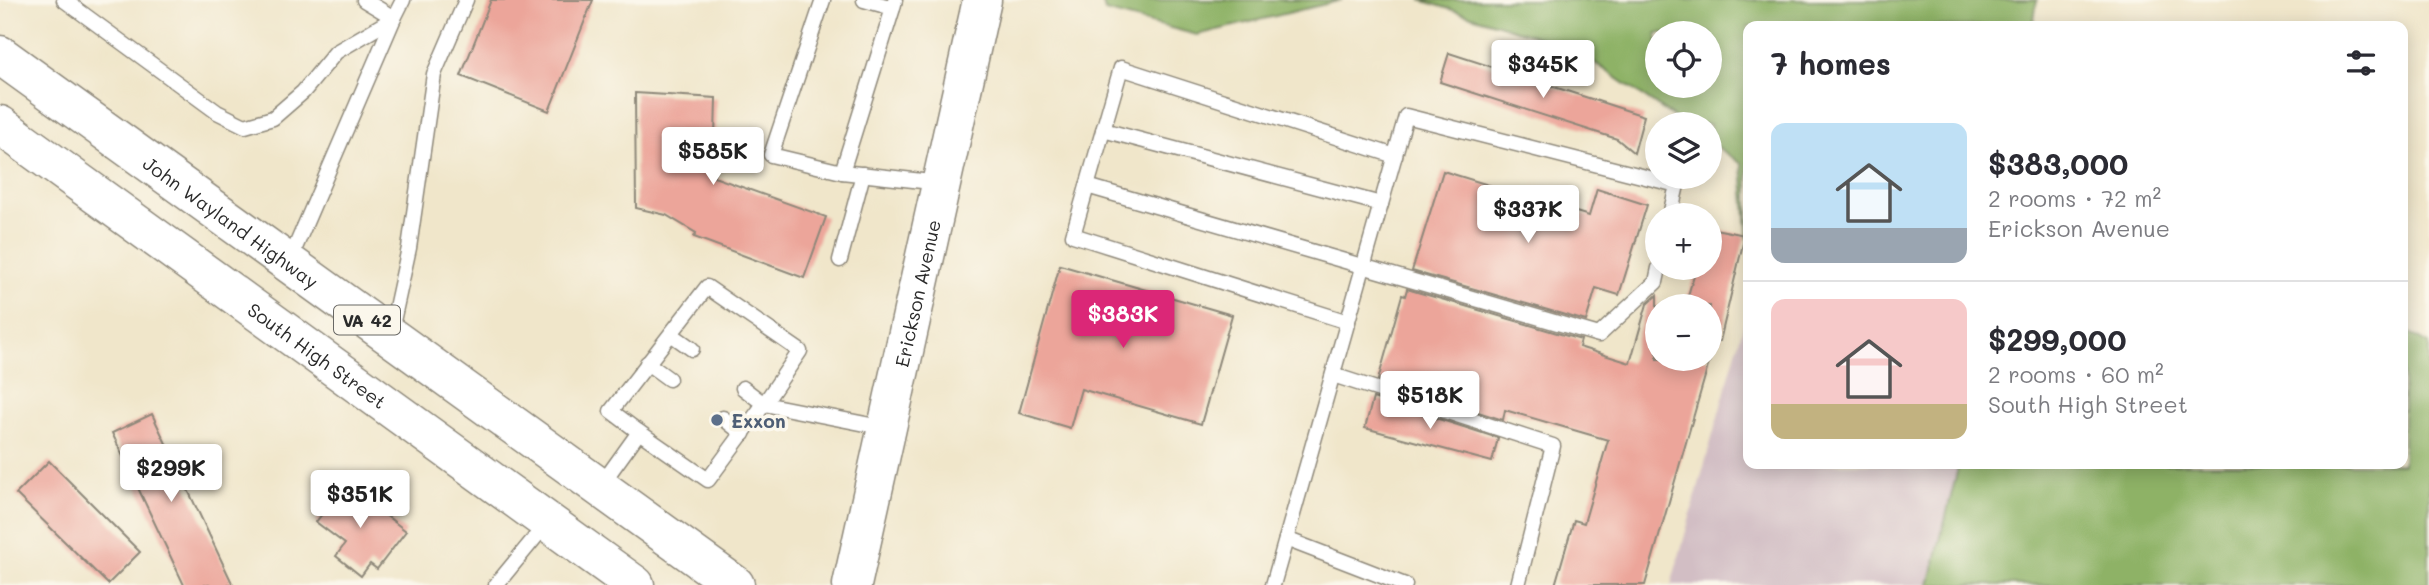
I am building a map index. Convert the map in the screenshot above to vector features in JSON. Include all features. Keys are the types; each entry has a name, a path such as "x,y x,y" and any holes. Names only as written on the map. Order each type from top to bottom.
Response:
{"main road":[{"name":"Erickson Avenue","path":"852,585 982,0"},
{"name":"John Wayland Highway","path":"0,55 735,585"},
{"name":"South High Street","path":"0,125 635,585"}],"lane":[{"path":"64,0 216,112 245,127 273,118 303,92 336,52 394,18"},
{"path":"364,0 394,18"},
{"path":"289,263 403,0"},
{"path":"390,336 409,248 434,74 466,0"},
{"path":"822,0 771,155 842,172 942,183"},
{"path":"842,172 894,4 864,0"},
{"path":"1348,322 1073,235 1121,68 1395,156"},
{"path":"1273,585 1406,116 1677,185 1673,203"},
{"path":"1103,130 1381,204"},
{"path":"840,260 863,174"},
{"path":"1087,186 1599,335 1656,280"},
{"path":"707,288 800,351 708,480 611,411 648,363 707,288"},
{"path":"671,334 692,349"},
{"path":"648,363 669,379"},
{"path":"1333,375 1552,446 1518,585"},
{"path":"743,388 764,404 887,428"},
{"path":"723,418 743,434"},
{"path":"599,487 639,432"},
{"path":"496,585 548,522"},
{"path":"1286,539 1405,585"}],"shaded area":[{"path":"1743,327 1743,469 1958,469 1929,585 1671,585"}],"green space":[{"path":"1102,0 1342,0 1197,35 1105,11"},
{"path":"1421,0 2037,0 2034,21 1743,21 1743,177 1742,164 1722,150 1722,112 1666,112 1646,98 1722,98 1722,21 1645,21 1645,97 1573,48"},
{"path":"2408,332 2429,344 2429,585 1929,585 1958,469 2408,469"}],"building":[{"path":"491,0 593,0 549,111 461,76"},
{"path":"1449,53 1644,116 1634,153 1617,139 1440,82"},
{"path":"635,93 716,98 714,177 826,217 804,278 694,237 696,233 666,215 636,208"},
{"path":"1443,171 1589,216 1597,189 1645,204 1619,295 1596,288 1586,321 1412,271"},
{"path":"1722,230 1743,235 1722,333 1722,294 1688,294 1693,280 1722,280"},
{"path":"1060,265 1232,315 1201,424 1081,389 1070,428 1019,413"},
{"path":"1407,289 1581,340 1579,347 1630,363 1645,311 1645,371 1707,371 1645,585 1555,585 1574,520 1584,523 1608,440 1505,410 1503,420 1378,380 1402,295 1405,296"},
{"path":"1373,398 1498,438 1492,462 1365,428"},
{"path":"152,414 233,585 184,585 112,433"},
{"path":"49,461 140,552 108,584 16,494"},
{"path":"345,484 406,531 377,569 370,564 361,576 336,556 345,544 316,522"}],"place":[{"name":"Exxon","path":"717,420"}]}
